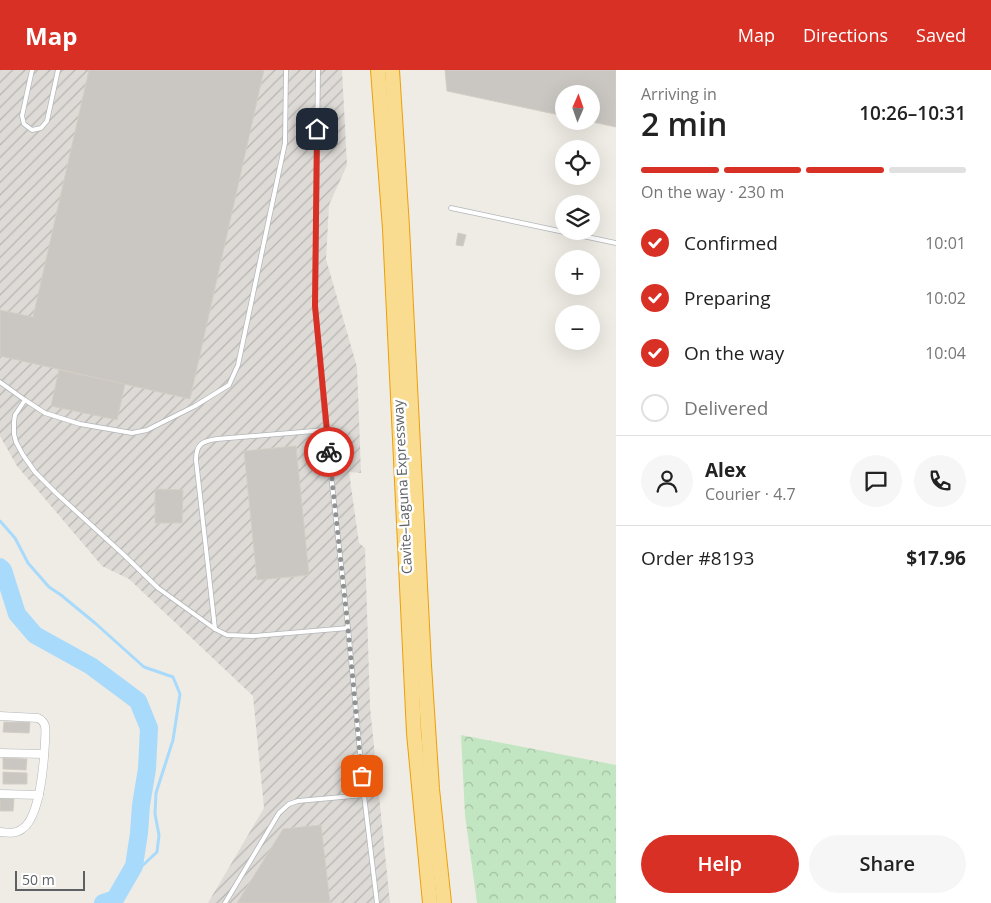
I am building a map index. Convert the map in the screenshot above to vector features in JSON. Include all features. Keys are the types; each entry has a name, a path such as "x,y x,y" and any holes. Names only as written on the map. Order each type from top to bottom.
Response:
{"highway":[{"name":"Cavite–Laguna Expressway","path":"378,70 390,229 413,714 418,790 430,903"},
{"name":"Cavite–Laguna Expressway","path":"392,70 402,227 424,664 432,789 444,903"}],"street":[{"path":"0,716 38,718 43,721 46,728 38,795 32,816 23,829 15,833 0,832"},
{"path":"0,753 44,754"},
{"path":"0,794 38,795"}],"lane":[{"path":"32,70 22,116 24,124 32,130 41,128 47,122 58,70"},
{"path":"0,382 46,413 80,424 132,433 147,430 195,406 229,385 238,365 286,143 286,70"},
{"path":"318,70 315,306 326,430 377,903"},
{"path":"451,208 616,243"},
{"path":"25,400 15,415 14,434 23,455 35,472 158,588 215,629 227,635 253,636 348,628"},
{"path":"215,629 196,460 199,446 203,442 217,439 326,430"},
{"path":"225,903 279,813 289,804 298,801 364,795"}],"shaded area":[{"path":"0,70 342,70 347,165 329,205 326,259 357,367 361,473 349,472 359,543 365,548 370,707 390,903 208,903 264,808 253,696 129,579 102,566 17,466 0,436"}],"green space":[{"path":"461,735 616,765 616,903 477,903 465,815"}],"building":[{"path":"89,70 264,70 190,399 0,356 0,310 33,317"},
{"path":"445,70 616,70 616,127 600,124 600,85 555,85 555,114 447,91"},
{"path":"458,233 466,235 463,246 456,245"},
{"path":"59,370 125,384 117,420 51,406"},
{"path":"296,446 309,575 257,580 244,451"},
{"path":"155,489 183,490 182,523 155,523"},
{"path":"4,722 30,722 29,733 3,732"},
{"path":"3,758 27,759 26,770 3,769"},
{"path":"3,772 27,773 27,784 3,784"},
{"path":"0,798 14,798 13,811 0,811"},
{"path":"321,825 330,903 237,903 283,829"}],"waterway":[{"path":"0,521 15,538 28,563 49,587 95,623 144,667 173,677 180,694 173,740 156,793 155,814 159,835 157,852 125,882"},
{"path":"0,567 3,570 17,614 35,635 91,666 138,701 149,728 147,769 134,866 115,899 103,903"}],"way so far":[{"path":"329,452 362,776"}],"route":[{"path":"317,129 315,306 329,452"}]}
